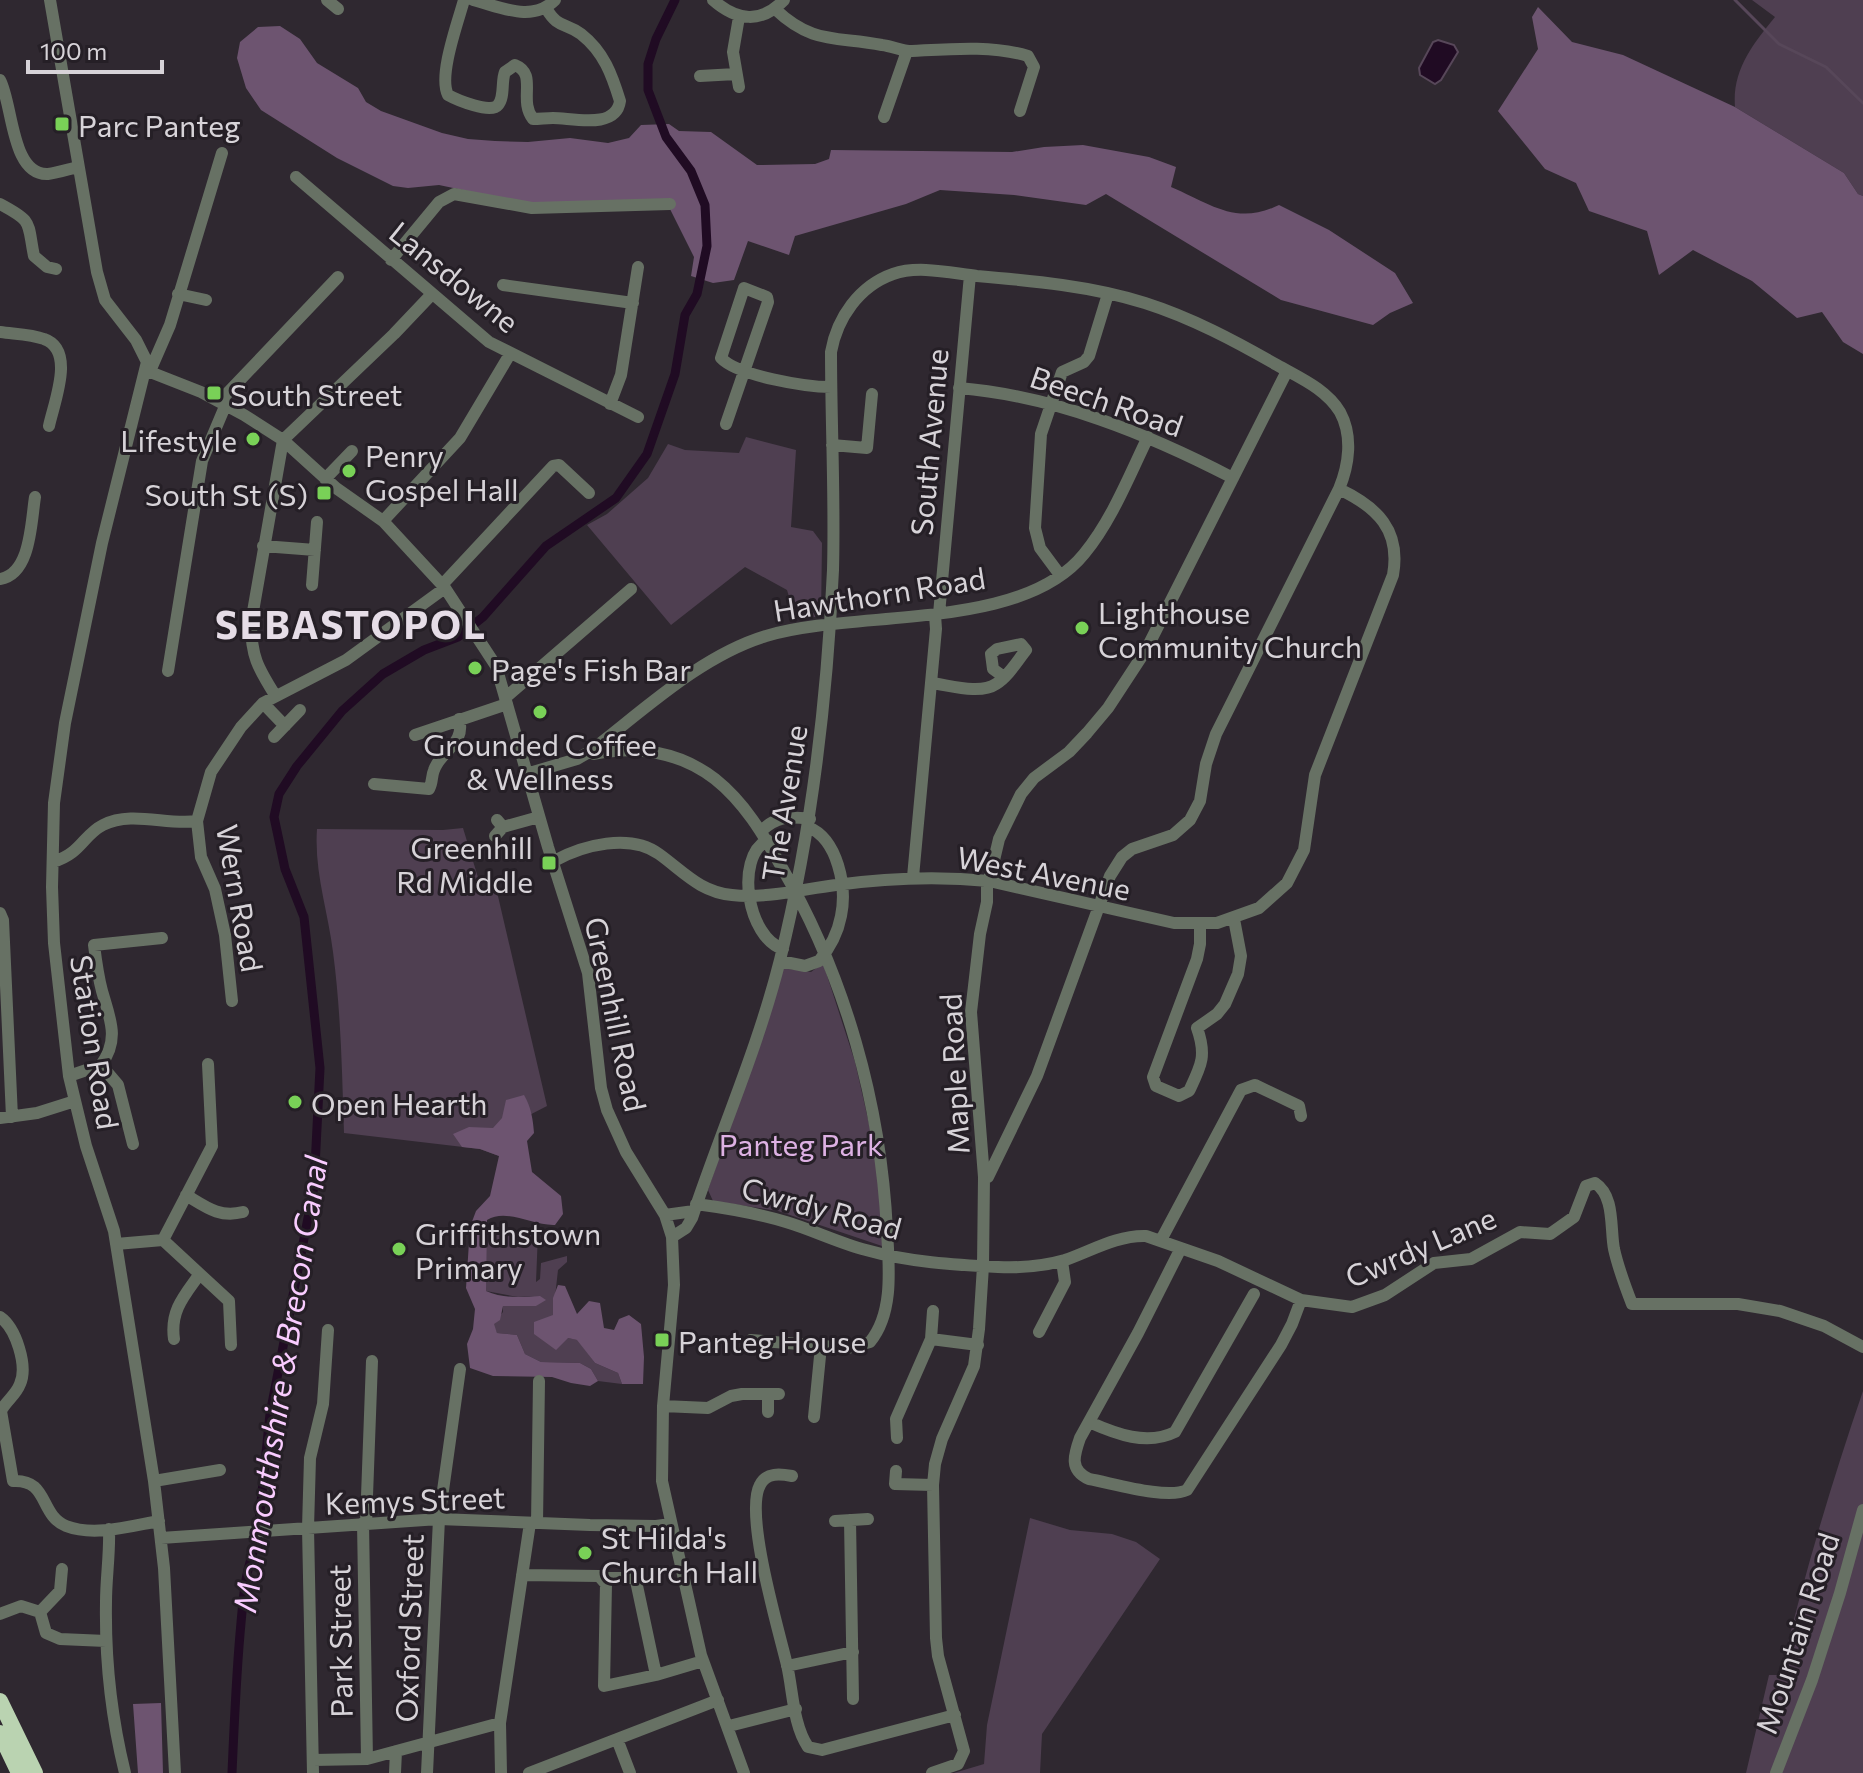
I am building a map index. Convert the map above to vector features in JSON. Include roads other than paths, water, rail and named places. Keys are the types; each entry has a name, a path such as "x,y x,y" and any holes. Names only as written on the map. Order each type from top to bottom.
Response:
{"highway":[{"path":"0,1701 35,1773"},
{"path":"0,1733 19,1773"}],"street":[{"path":"50,0 97,272 105,300 144,353 148,370 223,403 283,440 325,479 383,521 444,586 496,666 506,701"},
{"path":"464,0 447,66 446,93 452,98 486,109 494,108 501,99 505,72 517,66 527,75 525,104 531,117 563,126 592,122 615,113 619,108 620,101 604,58 579,33 555,22 550,4 525,13 473,0"},
{"path":"713,0 739,17 755,18 780,5 788,22 812,35 882,44 907,51 955,48 1028,56 1034,67 1020,111"},
{"path":"700,76 738,80 733,44 739,17"},
{"path":"884,117 907,51"},
{"path":"0,80 6,91 20,153 29,168 47,174 78,167"},
{"path":"0,131 14,128"},
{"name":"Station Road","path":"175,1773 161,1538 154,1481 116,1244 69,1076 54,943 54,803 65,723 102,543 148,370 170,325 222,153"},
{"name":"Lansdowne","path":"297,177 478,334 510,354 638,419"},
{"path":"391,260 439,202 454,194 532,208 665,204 660,218"},
{"path":"0,204 19,214 30,227 33,265 56,269"},
{"path":"610,404 621,375 638,267"},
{"name":"The Avenue","path":"672,1237 686,1228 695,1208 760,1031 781,955 809,823 824,704 833,570 831,352 843,315 862,293 884,278 905,271 1065,285 1147,304 1205,326 1317,388 1341,414 1349,449 1347,470 1339,489 1216,734 1206,764 1200,801 1190,820 1173,835 1132,849 1122,857 1110,876 1037,1076 988,1177 984,1177"},
{"name":"South Avenue","path":"913,877 970,275"},
{"path":"168,671 202,461 223,403 338,277"},
{"path":"503,285 633,303"},
{"path":"726,424 746,370 768,302 767,297 738,286 721,358 746,370 793,385 831,387"},
{"path":"178,294 206,300"},
{"path":"275,695 255,661 251,647 251,623 283,440 432,294"},
{"path":"1060,575 1040,548 1035,528 1041,434 1062,372 1084,362 1089,356 1108,294"},
{"path":"0,332 45,339 55,346 61,356 61,370 46,409 49,426"},
{"path":"383,521 460,438 510,354"},
{"name":"Maple Road","path":"932,1773 958,1764 964,1751 938,1656 933,1485 942,1439 969,1383 978,1345 984,1177 971,1012 988,881 999,839 1021,794 1034,778 1069,752 1108,708 1146,650 1287,371"},
{"name":"Beech Road","path":"959,388 995,391 1050,405 1148,437 1233,478"},
{"path":"865,463 872,394"},
{"name":"Hawthorn Road","path":"526,774 577,759 589,752 702,666 736,646 787,630 937,614 987,605 1044,584 1082,556 1094,540 1148,437"},
{"path":"832,445 867,448"},
{"path":"325,479 352,451"},
{"name":"Wern Road","path":"232,1001 225,935 215,889 201,857 197,821 211,772 241,727 263,703 346,660 444,586 553,466 559,465 567,470 589,493"},
{"name":"West Avenue","path":"554,861 598,846 626,843 657,852 703,888 735,896 913,877 988,881 1174,923 1200,924 1234,919 1259,908 1287,883 1301,858 1308,833 1315,775 1393,575 1395,560 1391,538 1377,512 1339,489"},
{"path":"0,579 9,578 21,564 30,503"},
{"path":"312,585 317,522"},
{"path":"263,546 315,550"},
{"path":"415,735 506,701 631,589"},
{"path":"931,683 979,688 996,684 1004,677 1026,650 1021,644 997,649 991,654 993,669 1004,677"},
{"name":"Greenhill Road","path":"506,701 588,973 601,1088 607,1110 626,1152 665,1215 672,1237 674,1285 663,1406 662,1481 703,1661 744,1773"},
{"path":"263,703 285,726"},
{"path":"274,737 300,710"},
{"path":"374,784 429,789 435,766 455,744 460,733 459,719"},
{"path":"589,752 650,751 698,767 727,789 764,836 796,891 825,954 851,1030 873,1110 885,1180 889,1255 885,1317 877,1334 861,1346 848,1348 751,1340"},
{"path":"498,828 539,817"},
{"path":"781,817 809,823 831,850 842,884 842,916 825,954 819,961 805,966 781,955 764,936 753,909 748,875 751,857 771,821 781,817"},
{"path":"53,862 76,852 101,826 118,821 197,821"},
{"path":"0,913 3,920 6,1117 75,1101"},
{"path":"1197,1028 1225,1004 1238,974 1241,956 1234,919"},
{"path":"1173,1018 1197,1028 1202,1043 1203,1058 1189,1091 1179,1096 1156,1086 1153,1081 1173,1018 1197,959 1200,924"},
{"path":"142,926 144,941"},
{"path":"79,947 162,938"},
{"path":"69,1076 101,1065 111,1046 113,1025 98,974 94,945"},
{"path":"163,1240 212,1146 208,1064"},
{"path":"101,1065 118,1085 133,1144"},
{"path":"1161,1240 1241,1090 1255,1085 1299,1106 1301,1116"},
{"name":"Cwrdy Lane","path":"1301,1300 1352,1307 1370,1302 1434,1263 1471,1259 1520,1232 1550,1234 1574,1217 1586,1186 1595,1183 1603,1188 1609,1205 1614,1250 1632,1304 1738,1304 1780,1311 1824,1326 1863,1347"},
{"path":"186,1195 229,1220 243,1212"},
{"name":"Cwrdy Road","path":"665,1215 695,1208 727,1208 783,1221 854,1247 889,1255 983,1266 1028,1266 1062,1261 1135,1236 1161,1240 1218,1261 1301,1300"},
{"path":"116,1244 163,1240 229,1301 231,1345"},
{"path":"1181,1248 1075,1451 1075,1467 1080,1475 1089,1479 1166,1493 1187,1490 1281,1345 1301,1300"},
{"path":"1039,1332 1065,1282 1062,1261"},
{"path":"169,1330 176,1308 199,1275"},
{"path":"1089,1422 1128,1436 1157,1439 1175,1432 1254,1294"},
{"path":"897,1438 892,1418 931,1339 933,1311"},
{"path":"0,1317 12,1329 23,1370 19,1388 1,1411 13,1481"},
{"path":"230,1325 245,1324"},
{"path":"328,1330 323,1404 310,1458 308,1528 313,1766 367,1759 500,1723"},
{"path":"931,1339 978,1345"},
{"path":"814,1417 821,1346"},
{"name":"Park Street","path":"367,1759 365,1523 372,1361"},
{"name":"Oxford Street","path":"427,1773 439,1519 460,1369"},
{"path":"501,1773 500,1723 533,1523 539,1381"},
{"path":"663,1406 708,1408 731,1396 774,1394 768,1412"},
{"path":"154,1481 220,1470"},
{"path":"896,1471 895,1484 933,1485"},
{"path":"792,1476 780,1473 764,1480 760,1484 757,1500 768,1595 801,1736 808,1747 822,1750 955,1715"},
{"path":"0,1487 21,1481 38,1490 48,1511 63,1525 89,1531 159,1521"},
{"name":"Mountain Road","path":"1776,1773 1817,1664 1863,1510"},
{"name":"Kemys Street","path":"161,1538 439,1519 671,1524"},
{"path":"835,1521 868,1519"},
{"path":"850,1520 853,1699"},
{"path":"109,1529 106,1641 114,1728 125,1773"},
{"path":"40,1612 60,1591 62,1569"},
{"path":"522,1575 632,1578 636,1581 656,1675"},
{"path":"603,1578 606,1584 604,1686 703,1661"},
{"path":"0,1614 21,1606 40,1612"},
{"path":"40,1612 44,1628 52,1637 106,1641"},
{"path":"787,1666 853,1652"},
{"path":"529,1773 554,1769 617,1739 718,1700"},
{"path":"729,1726 796,1709"},
{"path":"617,1739 630,1773"},
{"path":"395,1773 396,1751"}],"waterway":[{"name":"Monmouthshire & Brecon Canal","path":"232,1773 243,1599 257,1542 270,1414 314,1187 320,1068 304,917 285,869 274,817 279,794 297,766 342,711 383,674 424,650 458,637 483,617 546,546 616,498 647,454 675,374 685,315 697,294 707,246 705,205 691,171 666,137 648,90 648,64 675,0"},
{"path":"1735,0 1779,44 1826,67 1863,103"}],"place":[{"name":"Parc Panteg","path":"62,124"},
{"name":"South Street","path":"214,393"},
{"name":"Lifestyle","path":"253,439"},
{"name":"Penry Gospel Hall","path":"349,471"},
{"name":"South St (S)","path":"324,493"},
{"name":"Lighthouse Community Church","path":"1082,628"},
{"name":"Page's Fish Bar","path":"475,668"},
{"name":"Grounded Coffee & Wellness","path":"540,712"},
{"name":"Greenhill Rd Middle","path":"549,863"},
{"name":"Open Hearth","path":"295,1102"},
{"name":"Griffithstown Primary","path":"399,1249"},
{"name":"Panteg House","path":"662,1340"},
{"name":"St Hilda's Church Hall","path":"585,1553"}],"district":[{"name":"SEBASTOPOL","path":"351,623"}],"park label":[{"name":"Panteg Park","path":"801,1143"}]}
